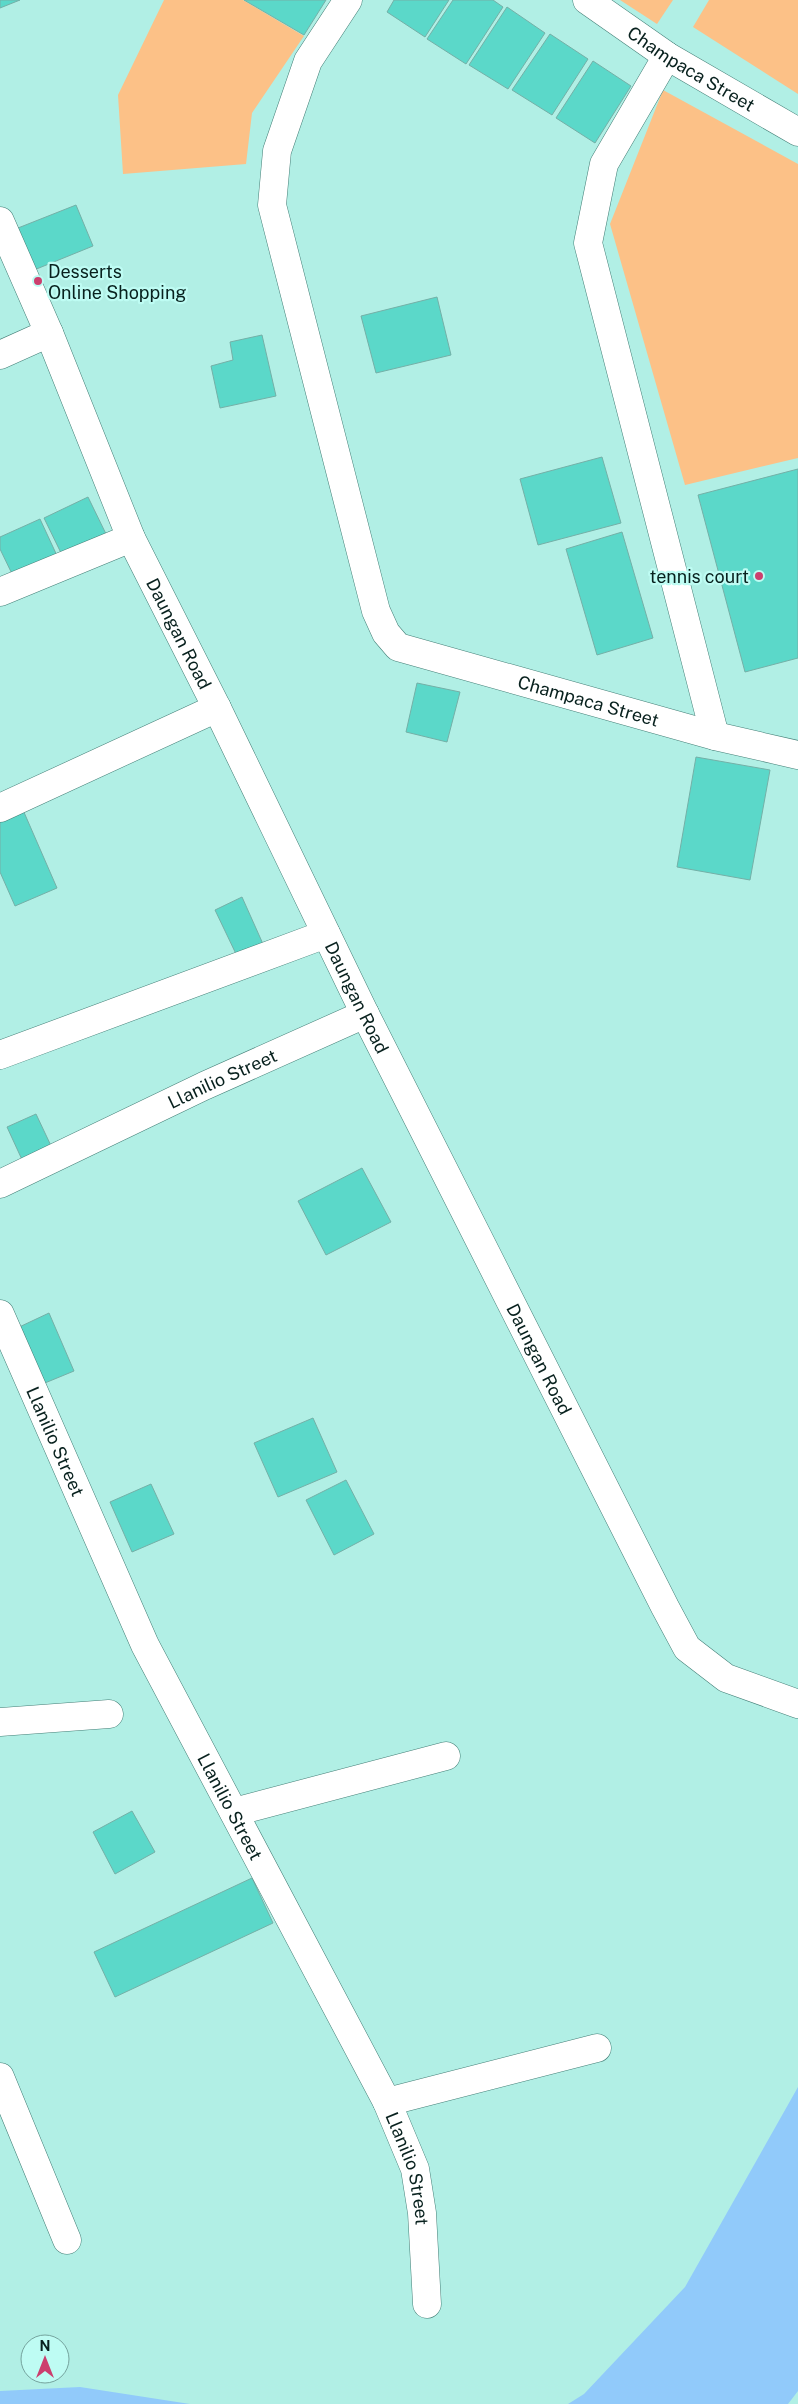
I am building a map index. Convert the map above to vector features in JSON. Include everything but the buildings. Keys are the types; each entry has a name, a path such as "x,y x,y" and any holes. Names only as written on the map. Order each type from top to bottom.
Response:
{"street":[{"name":"Champaca Street","path":"348,0 308,61 277,151 272,205 376,611 386,633 398,647 715,736 798,755"},
{"name":"Champaca Street","path":"587,0 666,56 798,132"},
{"path":"666,56 604,164 588,244 715,736"},
{"name":"Daungan Road","path":"0,221 48,333 131,538 217,708 365,1014 687,1648 726,1678 798,1704"},
{"path":"0,355 48,333"},
{"path":"0,592 131,538"},
{"path":"0,808 217,708"},
{"path":"0,1056 326,934"},
{"name":"Llanilio Street","path":"0,1184 204,1086 365,1014"},
{"name":"Llanilio Street","path":"0,1314 145,1645 387,2102 415,2169 422,2213 427,2304"},
{"path":"0,1722 110,1714"},
{"path":"234,1812 446,1756"},
{"path":"387,2102 597,2048"},
{"path":"0,2076 67,2240"}],"shaded area":[{"path":"164,0 243,0 304,36 252,113 246,164 123,174 118,95"},
{"path":"620,0 673,0 657,24"},
{"path":"709,0 798,0 798,94 693,27"},
{"path":"663,90 798,164 798,458 685,485 610,224"}],"water":[{"path":"798,2087 798,2391 788,2404 568,2404 584,2394 685,2287"},
{"path":"80,2387 190,2404 0,2404 0,2391"}],"place":[{"name":"Desserts Online Shopping","path":"38,281"},
{"name":"tennis court","path":"759,576"}]}
